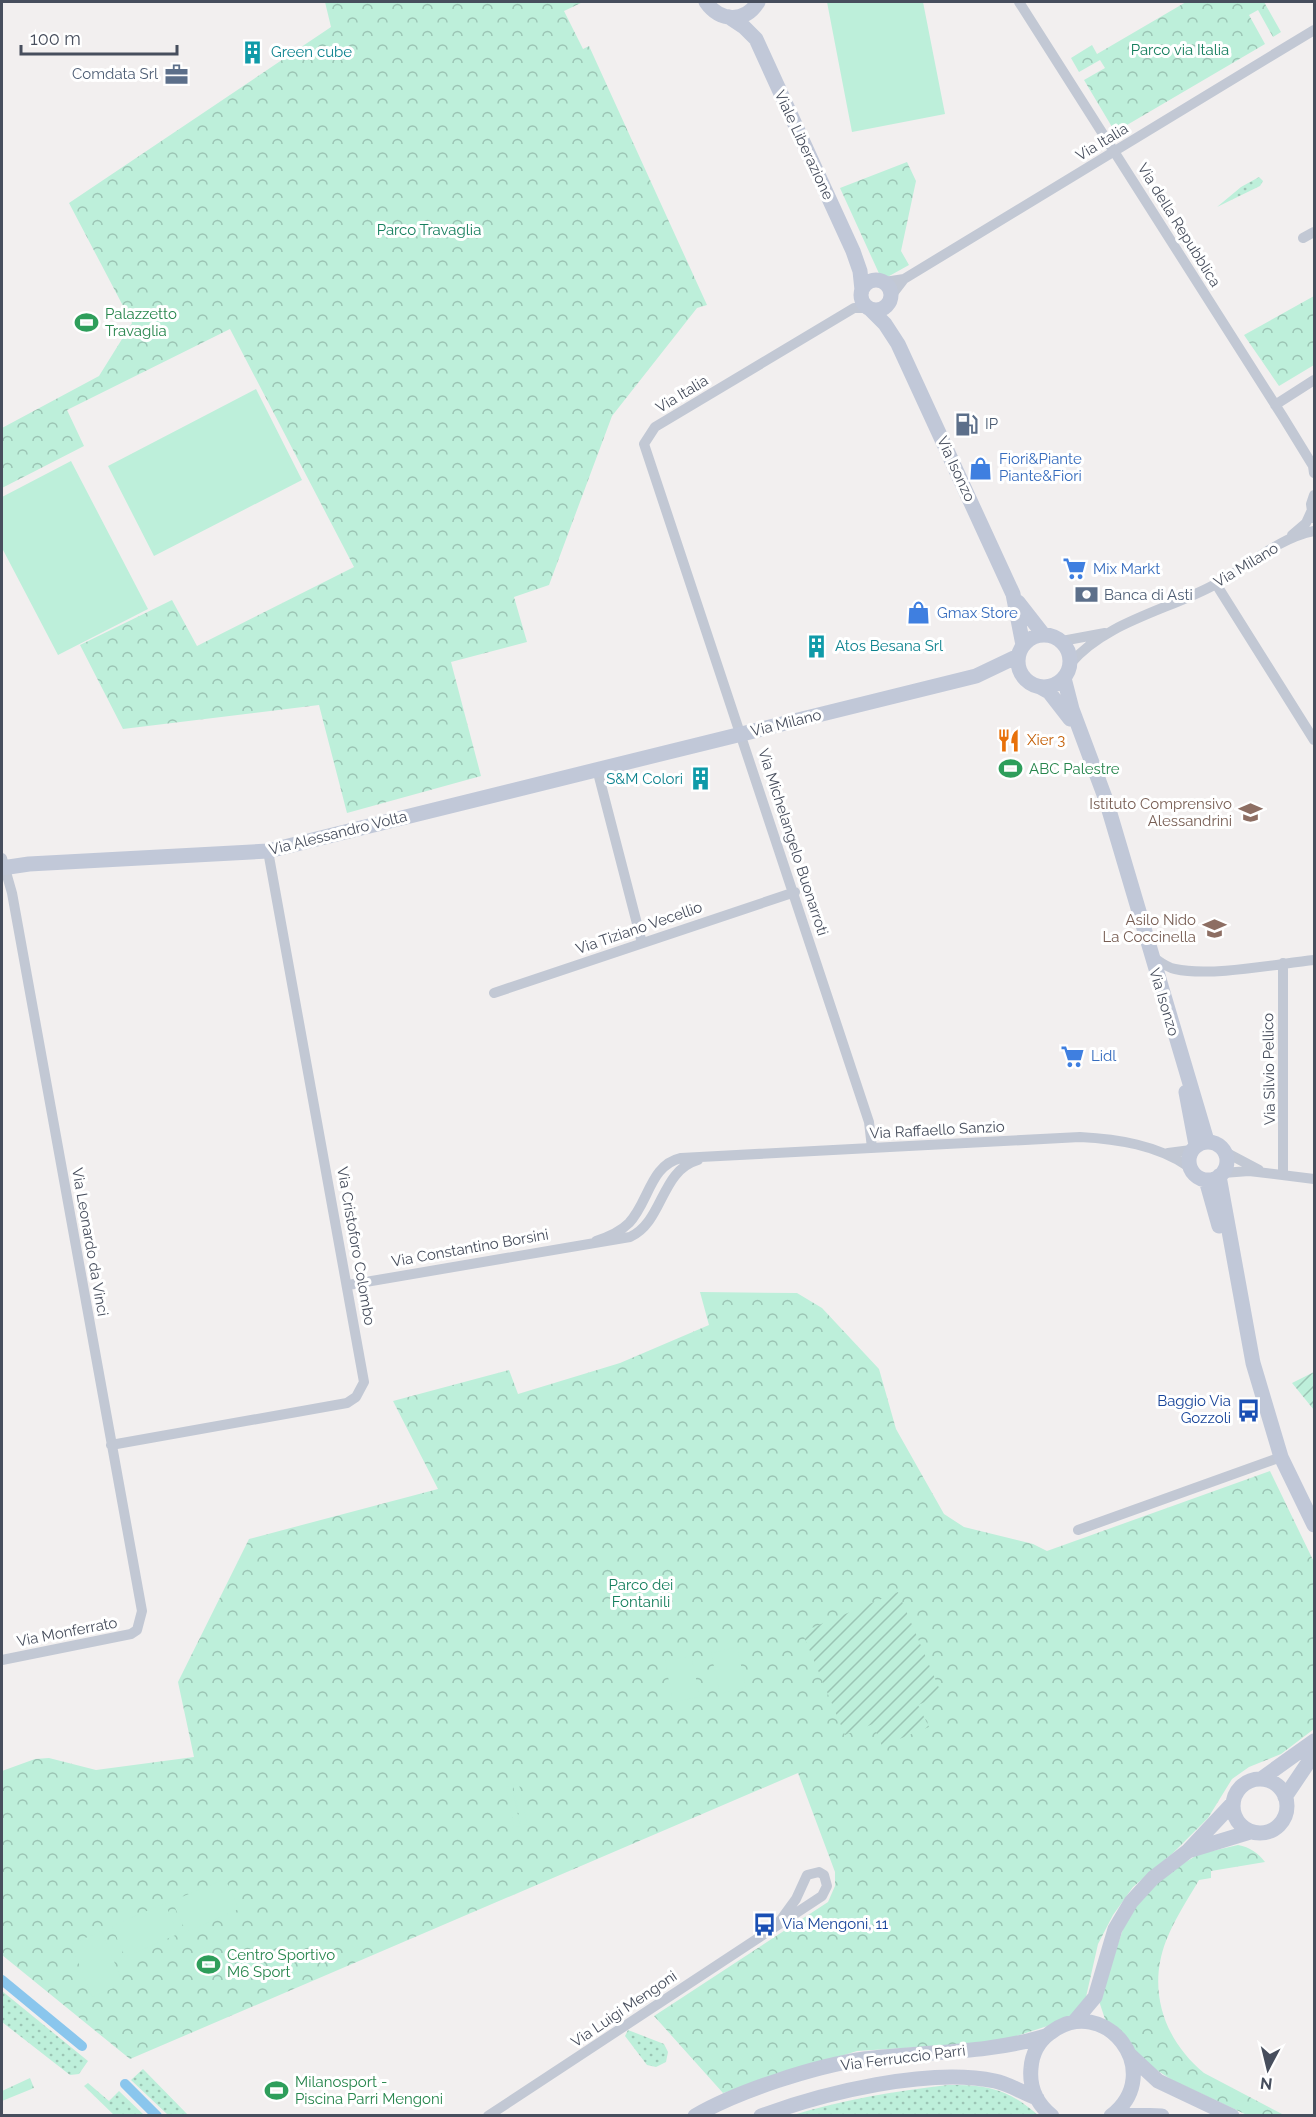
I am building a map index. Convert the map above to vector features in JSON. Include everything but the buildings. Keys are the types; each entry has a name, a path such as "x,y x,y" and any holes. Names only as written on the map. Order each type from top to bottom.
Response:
{"street":[{"name":"Viale Liberazione","path":"706,2 716,13 729,17 756,39 853,251 860,271 862,290"},
{"name":"Via della Repubblica","path":"1019,2 1314,468"},
{"name":"Viale Liberazione","path":"756,39 758,3"},
{"path":"729,17 746,14 758,3"},
{"name":"Via Italia","path":"887,290 1314,30"},
{"path":"1303,238 1314,232"},
{"name":"Viale Liberazione","path":"853,251 865,268 887,290"},
{"path":"867,283 887,290 885,308 869,309 862,300 862,290 867,283"},
{"name":"Via Isonzo","path":"887,290 898,344"},
{"name":"Via Italia","path":"644,444 655,427 854,308 869,309"},
{"name":"Via Isonzo","path":"869,309 885,324 898,344 1012,594 1043,634"},
{"path":"1275,405 1314,380"},
{"name":"Via Michelangelo Buonarroti","path":"644,444 795,892 868,1122 872,1148"},
{"path":"1313,517 1314,495"},
{"name":"Via Milano","path":"1285,542 1313,517"},
{"name":"Via Milano","path":"1071,664 1078,655 1108,633 1216,584 1285,542 1314,531"},
{"path":"1216,584 1314,740"},
{"name":"Via Isonzo","path":"1012,594 1021,650"},
{"name":"Via Milano","path":"1062,641 1108,633"},
{"path":"1043,634 1062,641 1069,652 1071,664 1064,678 1049,687 1040,687 1024,678 1018,664 1021,650 1029,639 1043,634"},
{"name":"Via Milano","path":"597,769 976,676 1021,650"},
{"name":"Via Milano","path":"976,676 1024,678"},
{"name":"Via Isonzo","path":"1064,678 1083,739 1106,800 1181,1059 1198,1145"},
{"name":"Via Isonzo","path":"1040,687 1064,709 1083,739"},
{"path":"597,769 642,943"},
{"name":"Via Alessandro Volta","path":"3,865 268,851 597,769"},
{"name":"Via Cristoforo Colombo","path":"111,1445 347,1403 356,1397 364,1382 268,851"},
{"name":"Via Leonardo da Vinci","path":"3,865 142,1611 137,1630"},
{"name":"Via Tiziano Vecellio","path":"494,993 795,892"},
{"path":"1150,955 1166,966 1181,970 1214,970 1314,960"},
{"name":"Via Silvio Pellico","path":"1282,963 1283,1175"},
{"name":"Via Raffaello Sanzio","path":"596,1241 628,1224 665,1164 681,1158 1080,1137 1114,1140 1167,1154 1189,1167"},
{"path":"1265,1173 1225,1152 1218,1144 1198,1145 1189,1167 1196,1176 1216,1177 1265,1173 1314,1179"},
{"name":"Via Raffaello Sanzio","path":"1167,1154 1198,1145"},
{"path":"1216,1177 1227,1164 1225,1152"},
{"name":"Via Constantino Borsini","path":"348,1285 637,1233 654,1213 675,1173 689,1163 708,1158"},
{"path":"1216,1177 1253,1363 1281,1457 1314,1525"},
{"path":"1078,1530 1281,1457"},
{"name":"Via Monferrato","path":"2,1660 120,1638 137,1630"},
{"path":"1074,2022 1095,1997 1115,1929 1131,1902 1153,1878 1188,1851 1233,1803 1237,1792 1244,1785 1261,1779 1314,1741"},
{"path":"1285,1797 1314,1754"},
{"path":"1188,1851 1250,1832 1264,1833 1279,1825 1287,1810 1285,1797 1278,1786 1261,1779"},
{"path":"1233,1803 1236,1819 1250,1832"},
{"name":"Via Luigi Mengoni","path":"488,2115 822,1896 827,1886 824,1875 819,1872 807,1875 796,1899 777,1925"},
{"path":"1095,1997 1102,2026"},
{"path":"1074,2022 1088,2022 1102,2026 1121,2039 1130,2055 1158,2081 1232,2115"},
{"name":"Via Ferruccio Parri","path":"1052,2115 1037,2098 1031,2080 1031,2065 1035,2052 1046,2036 1056,2028 1074,2022"},
{"name":"Via Ferruccio Parri","path":"695,2115 749,2093 825,2068 864,2060 1006,2047 1046,2036"},
{"path":"1113,2115 1123,2104 1132,2087 1134,2075 1130,2055"},
{"name":"Via Ferruccio Parri","path":"761,2115 842,2092 921,2080 982,2079 1009,2085 1037,2098"},
{"path":"1113,2115 1162,2115"}],"green space":[{"name":"Parco Travaglia","path":"325,2 583,2 564,11 583,49 589,46 707,305 697,308 612,416 549,585 514,597 527,642 451,662 481,776 347,813 319,705 123,729 80,645 172,600 197,646 354,567 230,329 67,410 84,446 2,488 2,428 99,376 132,323 69,203 331,27"},
{"path":"827,2 923,2 945,114 852,132"},
{"name":"Parco via Italia","path":"1186,2 1264,2 1281,32 1273,37 1258,10 1249,15 1265,44 1115,132 1084,80 1105,68 1100,60 1079,72 1071,58 1092,45 1097,54"},
{"path":"907,162 916,181 901,251 909,265 882,280 840,188"},
{"path":"1259,177 1263,181 1260,186 1217,207 1241,187"},
{"path":"1314,296 1314,365 1279,386 1244,335"},
{"path":"256,389 302,480 154,556 108,466"},
{"path":"71,461 148,609 58,655 2,548 2,497"},
{"name":"Parco dei Fontanili","path":"700,1292 797,1293 822,1308 879,1369 896,1429 944,1514 964,1527 1033,1544 1047,1551 1270,1471 1314,1562 1314,1729 1281,1754 1249,1767 1232,1779 1208,1818 1173,1853 1133,1887 1113,1915 1098,1944 1086,1997 1069,2019 998,2042 857,2051 723,2093 654,2016 828,1902 835,1886 835,1872 798,1773 130,2059 2,1955 2,1771 35,1759 49,1758 96,1770 194,1757 178,1682 249,1539 438,1489 393,1401 509,1370 518,1394 620,1363 709,1325"},
{"path":"1314,1372 1314,1410 1292,1383"},
{"path":"898,1592 942,1695 918,1705 929,1727 882,1746 873,1724 845,1735 802,1632"},
{"path":"737,1647 746,1688 720,1694 711,1653"},
{"path":"691,1656 700,1697 673,1702 665,1661"},
{"path":"519,1784 527,1824 521,1825 513,1785"},
{"path":"512,1786 520,1826 514,1827 506,1787"},
{"path":"1238,1845 1253,1851 1265,1862 1211,1871 1211,1878 1199,1880 1166,1941 1158,1978 1159,1996 1169,2030 1190,2060 1204,2073 1284,2115 1247,2115 1172,2080 1152,2067 1107,2025 1099,2001 1126,1920 1148,1890 1174,1869 1199,1854"},
{"path":"225,1879 239,1909 186,1932 172,1901"},
{"path":"165,1903 178,1934 125,1957 112,1926"},
{"path":"102,1931 123,1984 92,1997 71,1944"},
{"path":"2,1991 88,2061 79,2074 70,2075 2,2022"},
{"path":"628,2030 664,2044 668,2052 666,2062 656,2067 647,2065 625,2036"},
{"path":"143,2069 188,2115 168,2115 131,2080"},
{"path":"30,2078 34,2088 2,2101 2,2091"},
{"path":"88,2083 109,2101 119,2091 144,2115 114,2115 84,2086"},
{"path":"948,2085 986,2087 996,2090 1017,2099 1038,2115 790,2116 868,2097"}],"waterway":[{"path":"2,1980 82,2046"},
{"path":"125,2084 157,2116"}],"place":[{"name":"Green cube","path":"253,52"},
{"name":"Comdata Srl","path":"176,74"},
{"name":"Palazzetto Travaglia","path":"87,323"},
{"name":"IP","path":"967,424"},
{"name":"Fiori&Piante Piante&Fiori","path":"981,468"},
{"name":"Mix Markt","path":"1075,569"},
{"name":"Banca di Asti","path":"1086,595"},
{"name":"Gmax Store","path":"919,613"},
{"name":"Atos Besana Srl","path":"817,646"},
{"name":"Xier 3","path":"1009,740"},
{"name":"ABC Palestre","path":"1011,769"},
{"name":"S&M Colori","path":"701,779"},
{"name":"Istituto Comprensivo Alessandrini","path":"1250,813"},
{"name":"Asilo Nido La Coccinella","path":"1214,929"},
{"name":"Lidl","path":"1073,1056"},
{"name":"Baggio Via Gozzoli","path":"1249,1410"},
{"name":"Via Mengoni, 11","path":"764,1924"},
{"name":"Centro Sportivo M6 Sport","path":"209,1964"},
{"name":"Milanosport - Piscina Parri Mengoni","path":"277,2091"}]}
